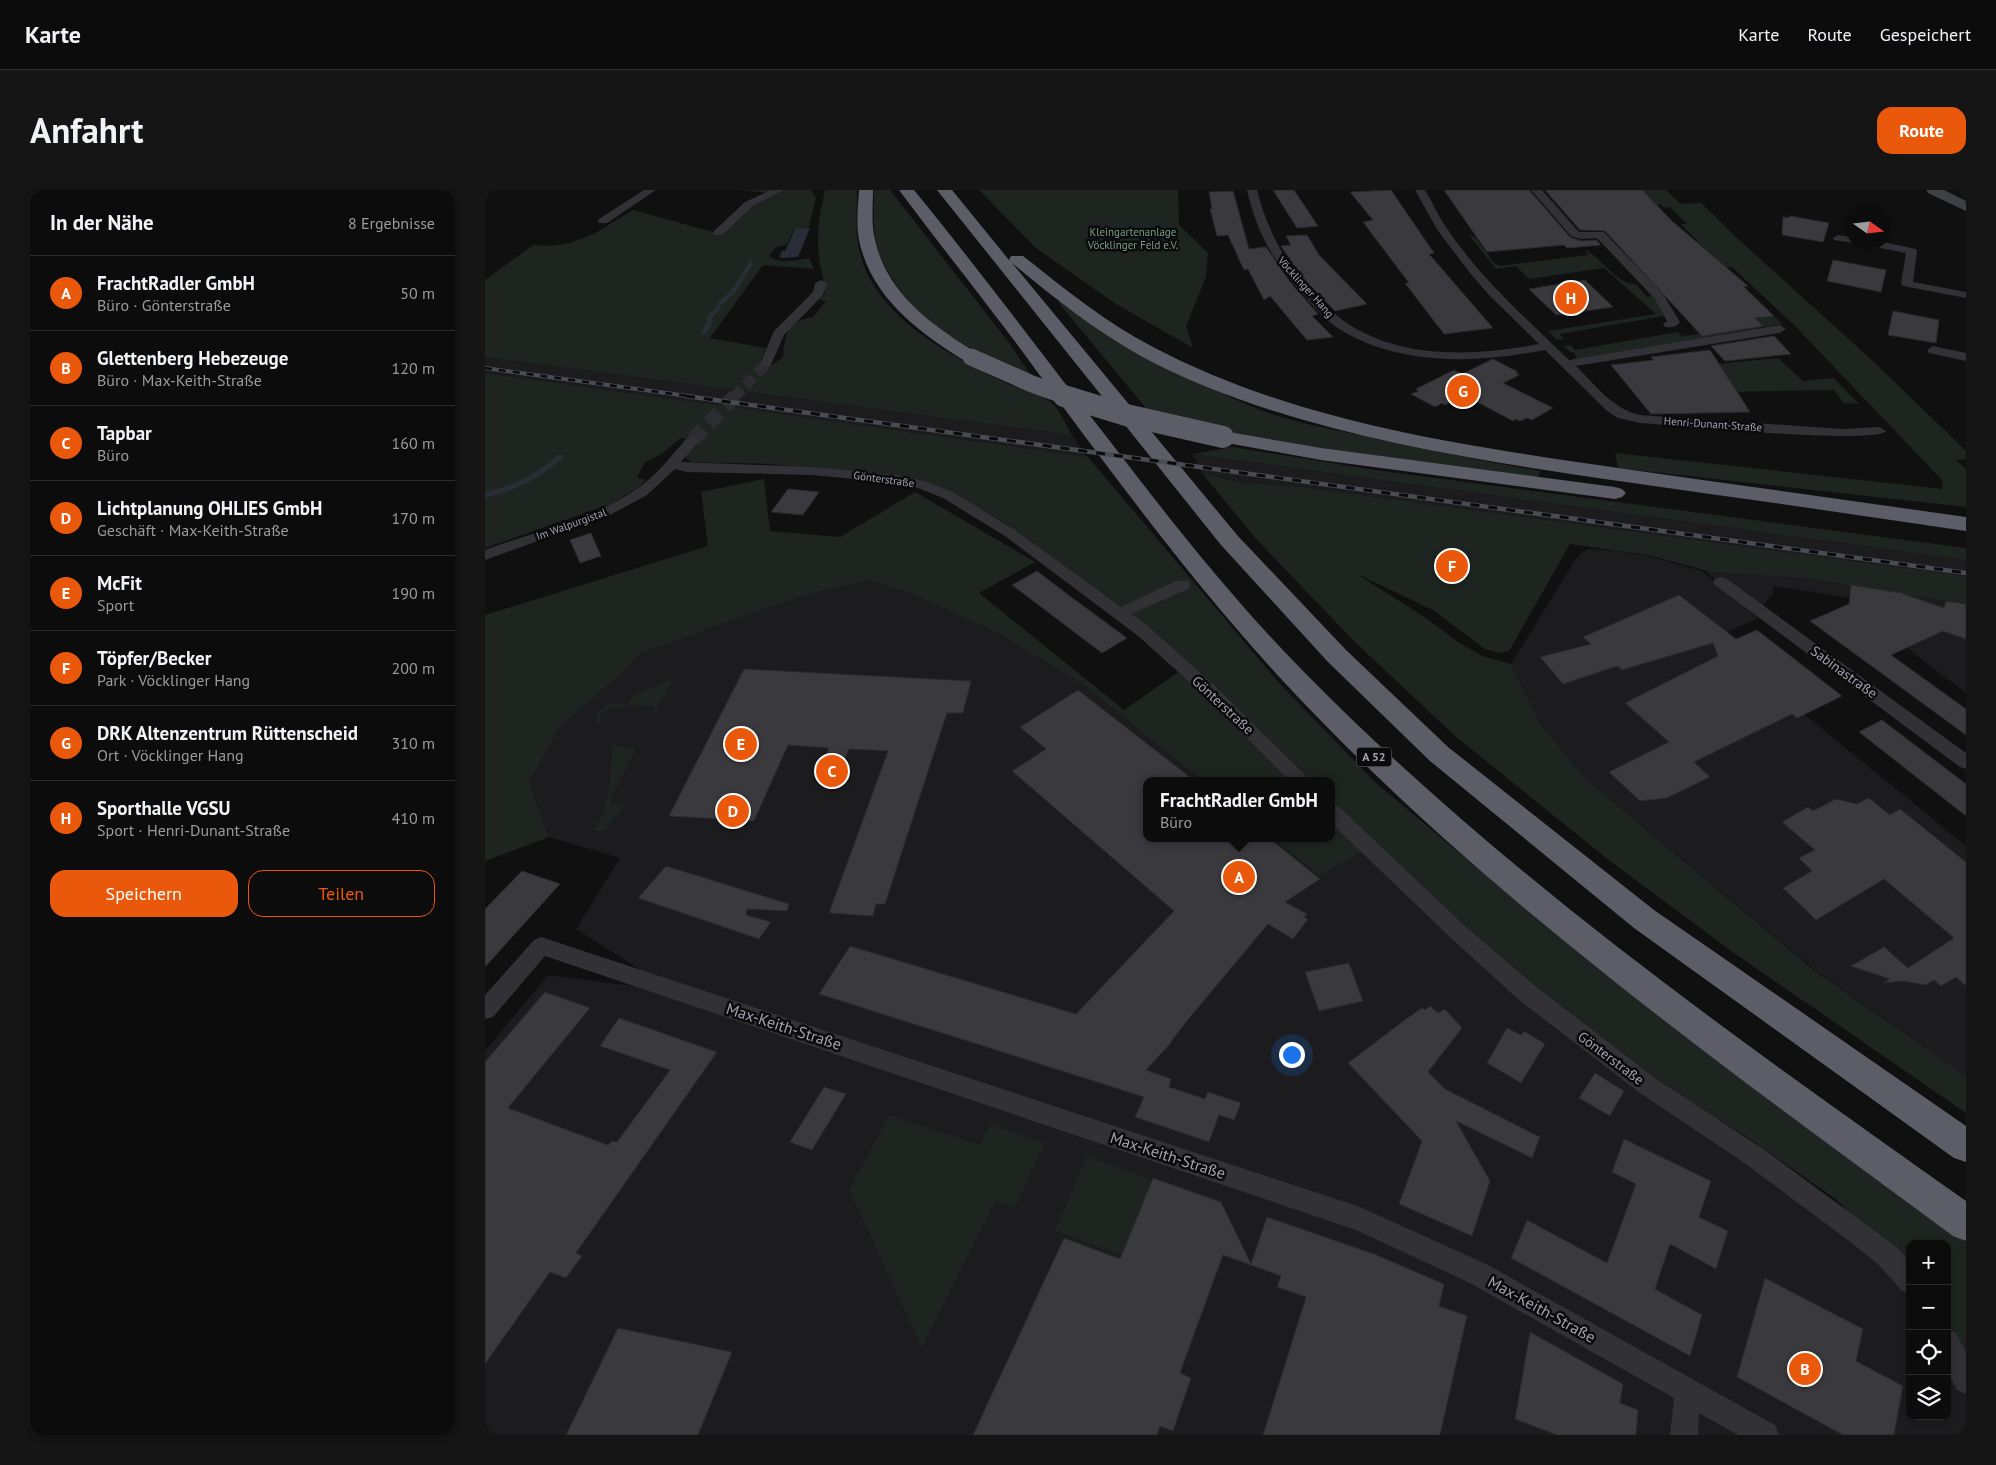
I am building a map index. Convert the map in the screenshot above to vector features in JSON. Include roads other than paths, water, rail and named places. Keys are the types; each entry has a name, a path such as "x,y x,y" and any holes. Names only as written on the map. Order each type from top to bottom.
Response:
{"highway":[{"path":"866,190 867,240 873,260 883,281 897,300 937,335 971,357 1030,384 1085,404 1139,419 1223,438 1321,454 1966,540"},
{"name":"A 52","path":"906,190 1017,333 1137,493 1188,555 1292,674 1375,760 1472,848 1620,969 1966,1223"},
{"path":"944,190 1229,540 1337,656 1439,754 1518,820 1645,920 1966,1146"},
{"path":"969,221 1064,298 1112,331 1197,376 1292,410 1462,449 1532,462 1966,524"}],"main road":[{"path":"1939,193 1964,196"}],"street":[{"path":"603,220 651,190"},
{"path":"719,233 749,204 779,190"},
{"name":"Vöcklinger Hang","path":"1252,190 1255,207 1267,240 1281,263 1320,306 1338,322 1351,330 1391,346 1444,355 1491,354 1547,346"},
{"name":"Henri-Dunant-Straße","path":"1421,190 1443,230 1463,258 1493,292 1611,408 1623,415 1640,419 1842,433 1879,431"},
{"path":"1536,190 1575,234 1600,234 1659,296 1673,322 1669,324"},
{"path":"1839,238 1846,239"},
{"path":"1891,247 1912,251 1907,284 1966,295"},
{"path":"766,364 778,334 819,293 821,283"},
{"path":"1568,364 1780,329"},
{"path":"1933,350 1966,357"},
{"name":"Im Walpurgistal","path":"485,555 586,521 621,505 643,491 693,440"},
{"name":"Gönterstraße","path":"671,464 687,468 841,473 897,479 923,484 948,495 985,516 1143,631 1211,692 1298,777"},
{"name":"Sabinastraße","path":"1721,582 1966,762"},
{"path":"1119,614 1182,586"},
{"name":"Gönterstraße","path":"1335,814 1460,934 1527,994 1648,1086 1753,1156 1862,1235 1889,1257 1906,1276"},
{"path":"485,1010 541,946"},
{"name":"Max-Keith-Straße","path":"541,946 1360,1219 1477,1273 1765,1435"},
{"path":"1951,1350 1966,1381"},
{"path":"1684,1435 1688,1390"}],"waterway":[{"path":"704,332 710,322 709,317 717,310 719,304 733,292 751,263"},
{"path":"485,495 525,481 560,457"}],"tunnel":[{"path":"734,397 766,364"},
{"path":"693,440 735,396"}],"railway":[{"path":"485,368 695,397"},
{"path":"686,396 1966,573"}],"place":[{"name":"Sporthalle VGSU","path":"1571,298"},
{"name":"DRK Altenzentrum Rüttenscheid","path":"1463,391"},
{"name":"Töpfer/Becker","path":"1452,566"},
{"name":"McFit","path":"741,744"},
{"name":"Tapbar","path":"832,771"},
{"name":"Lichtplanung OHLIES GmbH","path":"733,811"},
{"name":"FrachtRadler GmbH","path":"1239,877"},
{"name":"Glettenberg Hebezeuge","path":"1805,1369"}],"park label":[{"name":"Kleingartenanlage Vöcklinger Feld e.V.","path":"1133,238"}]}
